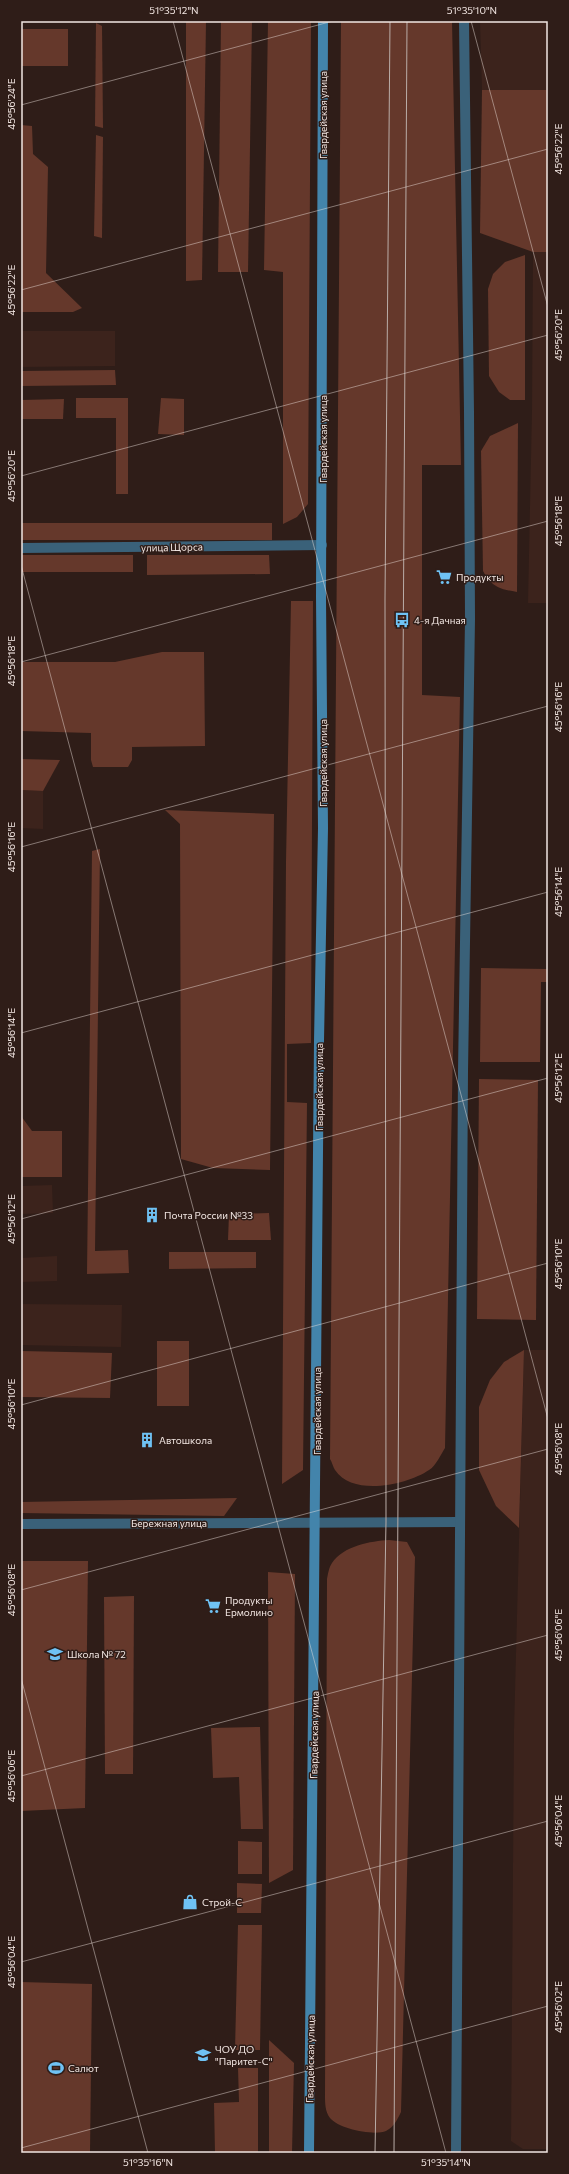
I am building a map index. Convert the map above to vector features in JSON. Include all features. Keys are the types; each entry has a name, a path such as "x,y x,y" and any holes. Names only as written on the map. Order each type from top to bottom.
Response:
{"street":[{"name":"Гвардейская улица","path":"309,2153 316,1522 319,1041 323,828 323,21"},
{"path":"456,2153 459,1522 462,1333 464,952 470,618 464,21"},
{"name":"улица Щорса","path":"21,548 322,545"},
{"name":"Бережная улица","path":"21,1524 459,1522"}],"shaded area":[{"path":"186,21 206,21 202,280 186,281"},
{"path":"221,21 252,21 248,272 218,272"},
{"path":"268,21 311,21 308,504 297,517 283,524 283,272 264,270"},
{"path":"341,21 452,21 461,465 422,465 422,695 460,697 445,1448 436,1463 429,1470 408,1480 380,1486 354,1484 343,1478 335,1470 330,1459"},
{"path":"480,21 548,21 548,90 482,90"},
{"path":"96,23 102,26 103,128 95,126"},
{"path":"21,29 68,29 68,66 21,66"},
{"path":"482,90 548,90 548,252 533,252 480,233"},
{"path":"21,125 32,126 33,154 48,167 46,273 82,308 73,312 21,312"},
{"path":"96,135 103,137 102,238 94,236"},
{"path":"533,252 548,252 548,603 528,603 532,410"},
{"path":"525,255 525,400 510,400 499,392 489,376 488,289 493,274 505,262"},
{"path":"21,331 115,331 115,366 21,367"},
{"path":"115,370 116,385 21,386 21,371"},
{"path":"76,398 128,398 128,494 116,494 116,418 76,418"},
{"path":"161,398 184,399 184,435 158,434"},
{"path":"64,399 63,419 21,419 21,400"},
{"path":"518,423 517,592 505,590 493,584 483,571 481,451 490,436"},
{"path":"21,523 272,523 272,540 21,540"},
{"path":"21,555 133,555 133,572 21,572"},
{"path":"147,555 269,555 270,574 147,575"},
{"path":"291,601 313,601 311,1043 287,1044 287,1102 307,1103 303,1470 282,1484 286,862"},
{"path":"162,652 204,652 205,746 132,747 132,760 128,767 93,767 91,760 91,733 21,731 21,662 115,662"},
{"path":"21,759 60,760 43,791 21,790"},
{"path":"21,790 43,791 43,829 21,828"},
{"path":"165,810 274,814 270,1170 213,1168 181,1159 180,824"},
{"path":"100,849 95,1251 128,1250 129,1273 87,1274 92,851"},
{"path":"481,968 548,969 548,982 541,982 540,1062 480,1062"},
{"path":"479,1079 538,1080 536,1320 477,1319"},
{"path":"21,1116 32,1131 62,1131 62,1177 21,1177"},
{"path":"52,1185 53,1213 21,1214 21,1186"},
{"path":"269,1213 271,1240 228,1240 229,1214"},
{"path":"169,1252 256,1252 256,1268 169,1269"},
{"path":"57,1256 57,1281 21,1282 21,1258"},
{"path":"21,1304 122,1305 121,1347 21,1345"},
{"path":"157,1341 189,1341 189,1406 157,1406"},
{"path":"524,1350 548,1350 548,2149 523,2149 511,2141 514,1730"},
{"path":"524,1350 519,1528 496,1506 479,1470 479,1407 490,1380 504,1362"},
{"path":"21,1351 112,1353 110,1398 21,1397"},
{"path":"237,1498 224,1516 21,1513 21,1502"},
{"path":"389,1540 407,1542 415,1557 401,2112 395,2123 389,2129 386,2131 373,2133 349,2128 334,2122 328,2116 325,2104 327,1579 331,1565 343,1552 366,1543"},
{"name":"Школа № 72","path":"21,1561 88,1561 85,1808 21,1811"},
{"path":"268,1572 295,1574 293,1870 269,1883"},
{"path":"134,1596 133,1774 105,1774 104,1597"},
{"path":"260,1727 263,1829 241,1829 239,1777 213,1778 211,1728"},
{"path":"238,1841 262,1842 262,1874 238,1874"},
{"path":"237,1883 262,1884 261,1913 237,1913"},
{"path":"238,1925 262,1925 260,2050 235,2050"},
{"name":"Салют","path":"21,1982 92,1984 90,2153 21,2153"},
{"path":"269,2040 294,2063 292,2153 269,2153"},
{"path":"238,2068 258,2068 258,2153 215,2153 214,2103 239,2102"}],"tram line":[{"path":"375,2153 386,1522 385,599 390,21"},
{"path":"394,2153 407,21"}],"place":[{"name":"Продукты","path":"444,577"},
{"name":"4-я Дачная","path":"402,620"},
{"name":"Почта России №33","path":"152,1215"},
{"name":"Автошкола","path":"147,1440"},
{"name":"Продукты Ермолино","path":"213,1606"},
{"name":"Школа № 72","path":"55,1654"},
{"name":"Строй-С","path":"190,1902"},
{"name":"ЧОУ ДО \"Паритет-С\"","path":"203,2055"},
{"name":"Салют","path":"56,2068"}]}
